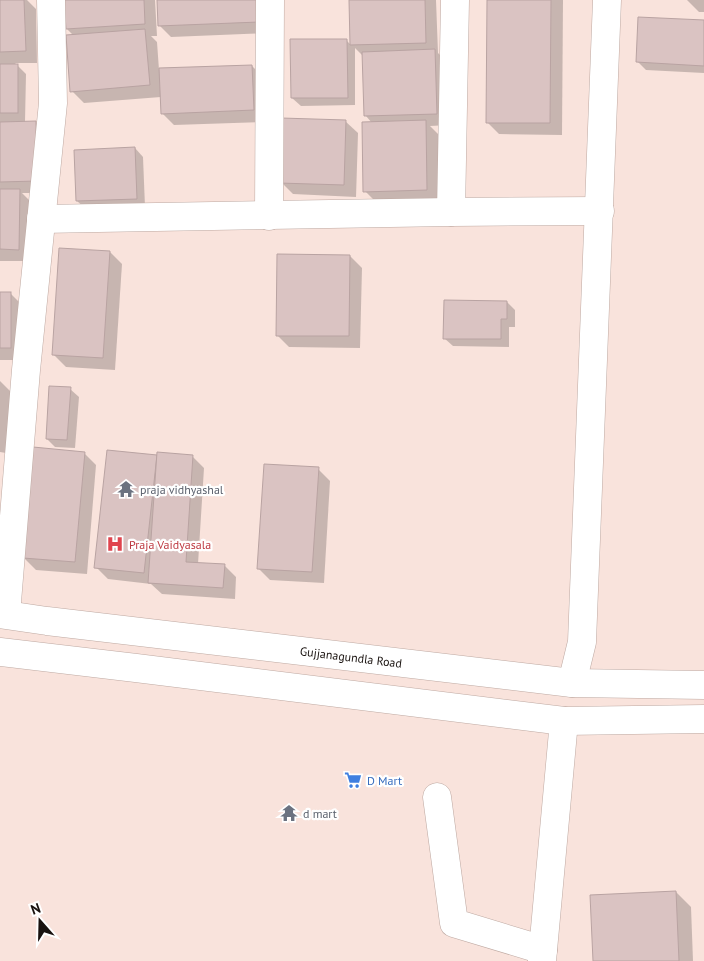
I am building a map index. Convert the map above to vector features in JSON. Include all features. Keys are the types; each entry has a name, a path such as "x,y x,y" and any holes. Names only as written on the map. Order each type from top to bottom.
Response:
{"main road":[{"path":"3,614 52,103 52,0"},
{"path":"269,216 270,0"},
{"path":"451,212 455,0"},
{"path":"437,797 454,923 542,956 564,721 582,642 607,0"},
{"path":"41,219 600,211"},
{"name":"Gujjanagundla Road","path":"3,614 47,621 572,684 704,685"},
{"path":"0,652 564,721 704,719"}],"building":[{"path":"0,0 24,0 26,51 0,52"},
{"path":"64,0 144,0 145,24 66,29"},
{"path":"157,0 259,0 259,22 158,26"},
{"path":"349,0 425,0 426,43 350,45"},
{"path":"487,0 551,0 550,123 486,123"},
{"path":"638,17 704,20 704,66 636,62"},
{"path":"145,29 150,85 70,92 66,35"},
{"path":"290,39 347,39 348,98 291,98"},
{"path":"435,49 437,114 364,116 362,52"},
{"path":"0,64 18,64 18,113 0,113"},
{"path":"252,65 254,110 161,114 159,68"},
{"path":"281,118 346,120 344,185 279,183"},
{"path":"426,120 427,190 363,192 362,122"},
{"path":"36,121 37,181 0,182 0,122"},
{"path":"135,147 137,199 76,201 74,150"},
{"path":"0,189 20,189 19,250 0,249"},
{"path":"59,248 110,251 103,358 52,355"},
{"path":"277,254 350,255 349,336 276,336"},
{"path":"0,292 11,292 11,348 0,348"},
{"path":"444,300 507,301 507,319 501,319 501,339 443,339"},
{"path":"49,386 71,387 67,440 46,439"},
{"path":"33,447 85,452 75,562 23,558"},
{"path":"107,450 157,455 144,573 94,568"},
{"path":"157,452 193,455 186,562 225,564 223,588 148,583"},
{"path":"264,464 319,467 312,572 257,569"},
{"path":"676,891 679,961 593,961 590,895"}],"place":[{"name":"praja vidhyashal","path":"126,489"},
{"name":"Praja Vaidyasala","path":"115,544"},
{"name":"D Mart","path":"353,780"},
{"name":"d mart","path":"289,813"}]}
